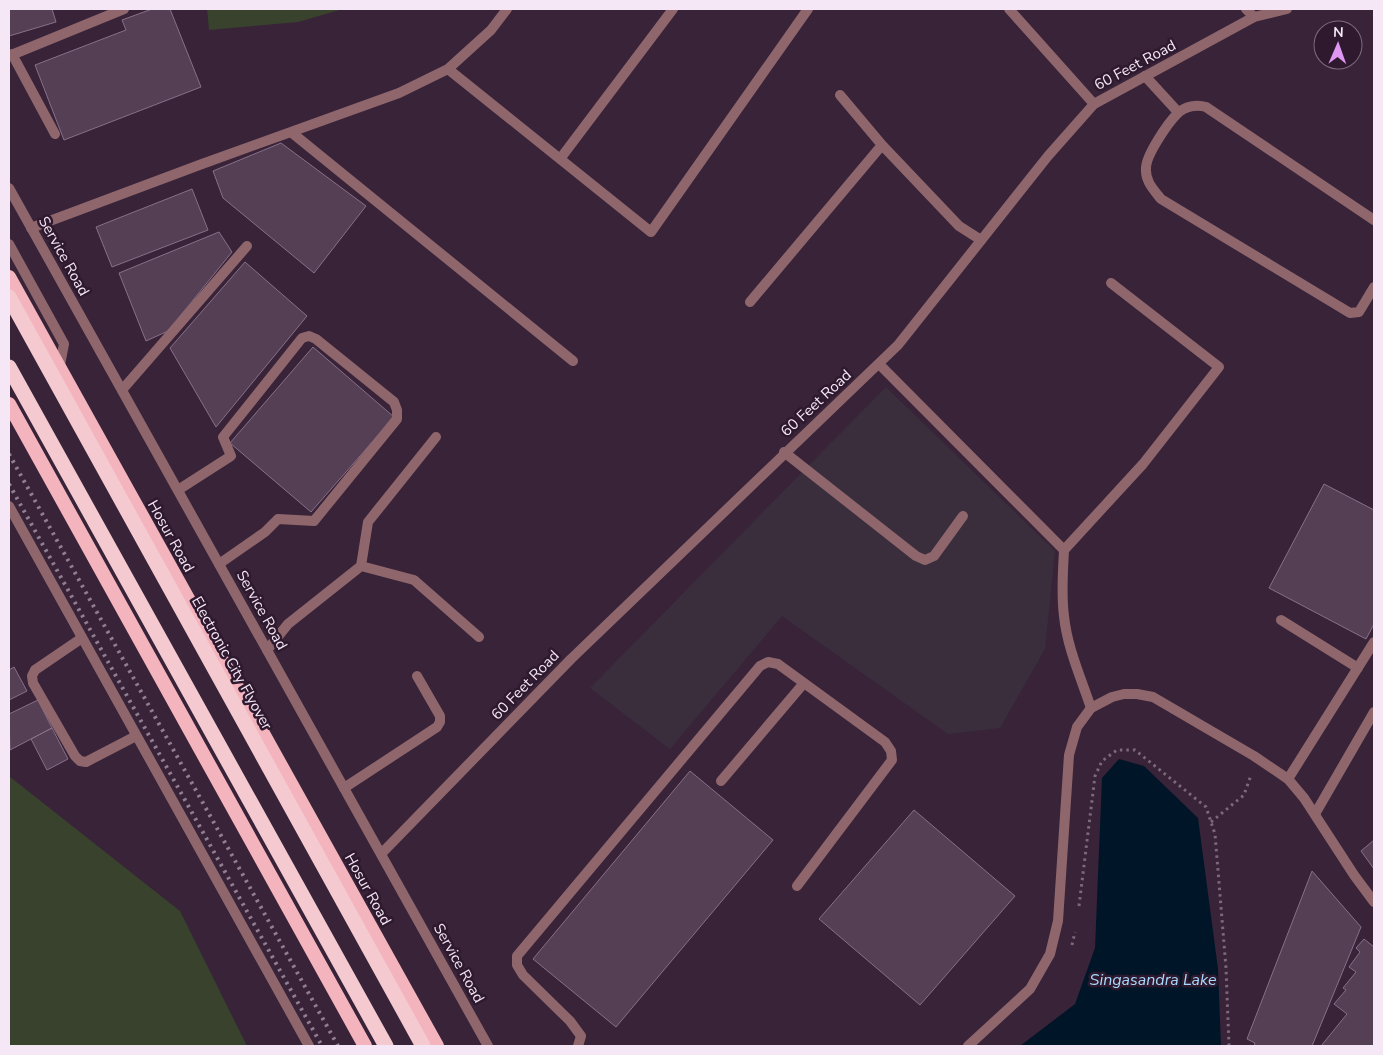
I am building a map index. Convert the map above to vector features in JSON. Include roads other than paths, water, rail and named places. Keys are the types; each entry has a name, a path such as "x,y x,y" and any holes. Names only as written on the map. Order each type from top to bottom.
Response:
{"highway":[{"name":"Hosur Road","path":"9,277 437,1046"},
{"name":"Electronic City Flyover","path":"9,297 423,1046"},
{"path":"9,367 386,1046"},
{"path":"9,404 365,1046"}],"street":[{"path":"55,134 10,55 124,9"},
{"path":"31,228 399,93 448,69 491,30 507,9"},
{"path":"560,159 673,9"},
{"path":"448,69 650,232 808,9"},
{"path":"1009,9 1094,104"},
{"path":"1246,9 1254,17"},
{"name":"60 Feet Road","path":"381,854 572,659 784,452 898,345 1048,156 1094,104 1254,17 1287,9"},
{"path":"1145,76 1178,112"},
{"path":"840,95 882,145 959,226 981,240"},
{"path":"1374,220 1206,106 1197,104 1178,112 1152,149 1145,166 1147,180 1160,199 1350,313 1359,312 1374,287"},
{"path":"291,132 574,361"},
{"path":"750,302 882,145"},
{"name":"Service Road","path":"9,188 488,1046"},
{"path":"9,244 64,344 56,382"},
{"path":"122,390 247,246"},
{"path":"1091,708 1070,643 1064,617 1062,594 1064,550 1142,464 1219,367 1111,283"},
{"path":"178,490 231,456 222,437 302,338 309,336 316,339 394,402 397,410 397,419 314,521 278,519 265,532 218,564"},
{"path":"879,364 1064,550"},
{"path":"9,382 32,410"},
{"path":"267,650 288,624 361,566 368,522 436,437"},
{"path":"784,452 916,556 925,560 934,556 963,516"},
{"path":"9,506 309,1046"},
{"path":"361,566 414,580 478,637"},
{"path":"1281,620 1358,668"},
{"path":"82,638 36,670 32,676 34,683 75,756 80,761 86,762 136,736"},
{"path":"1288,779 1374,642"},
{"path":"578,1046 581,1036 570,1021 523,975 517,965 517,956 760,666 768,662 778,664 885,742 891,751 892,760 797,886"},
{"path":"344,788 437,727 440,722 440,716 417,676"},
{"path":"721,781 804,684"},
{"path":"968,1046 1030,989 1050,954 1058,921 1069,755 1077,727 1091,708 1112,697 1124,694 1153,697 1257,758 1288,779 1304,798 1354,875 1374,902"},
{"path":"1315,814 1374,712"}],"water":[{"name":"Singasandra Lake","path":"1119,759 1144,766 1198,818 1218,969 1221,1046 1020,1046 1075,1004 1095,948 1102,778"}],"railway":[{"path":"9,454 338,1046"},
{"path":"9,484 322,1046"}]}
